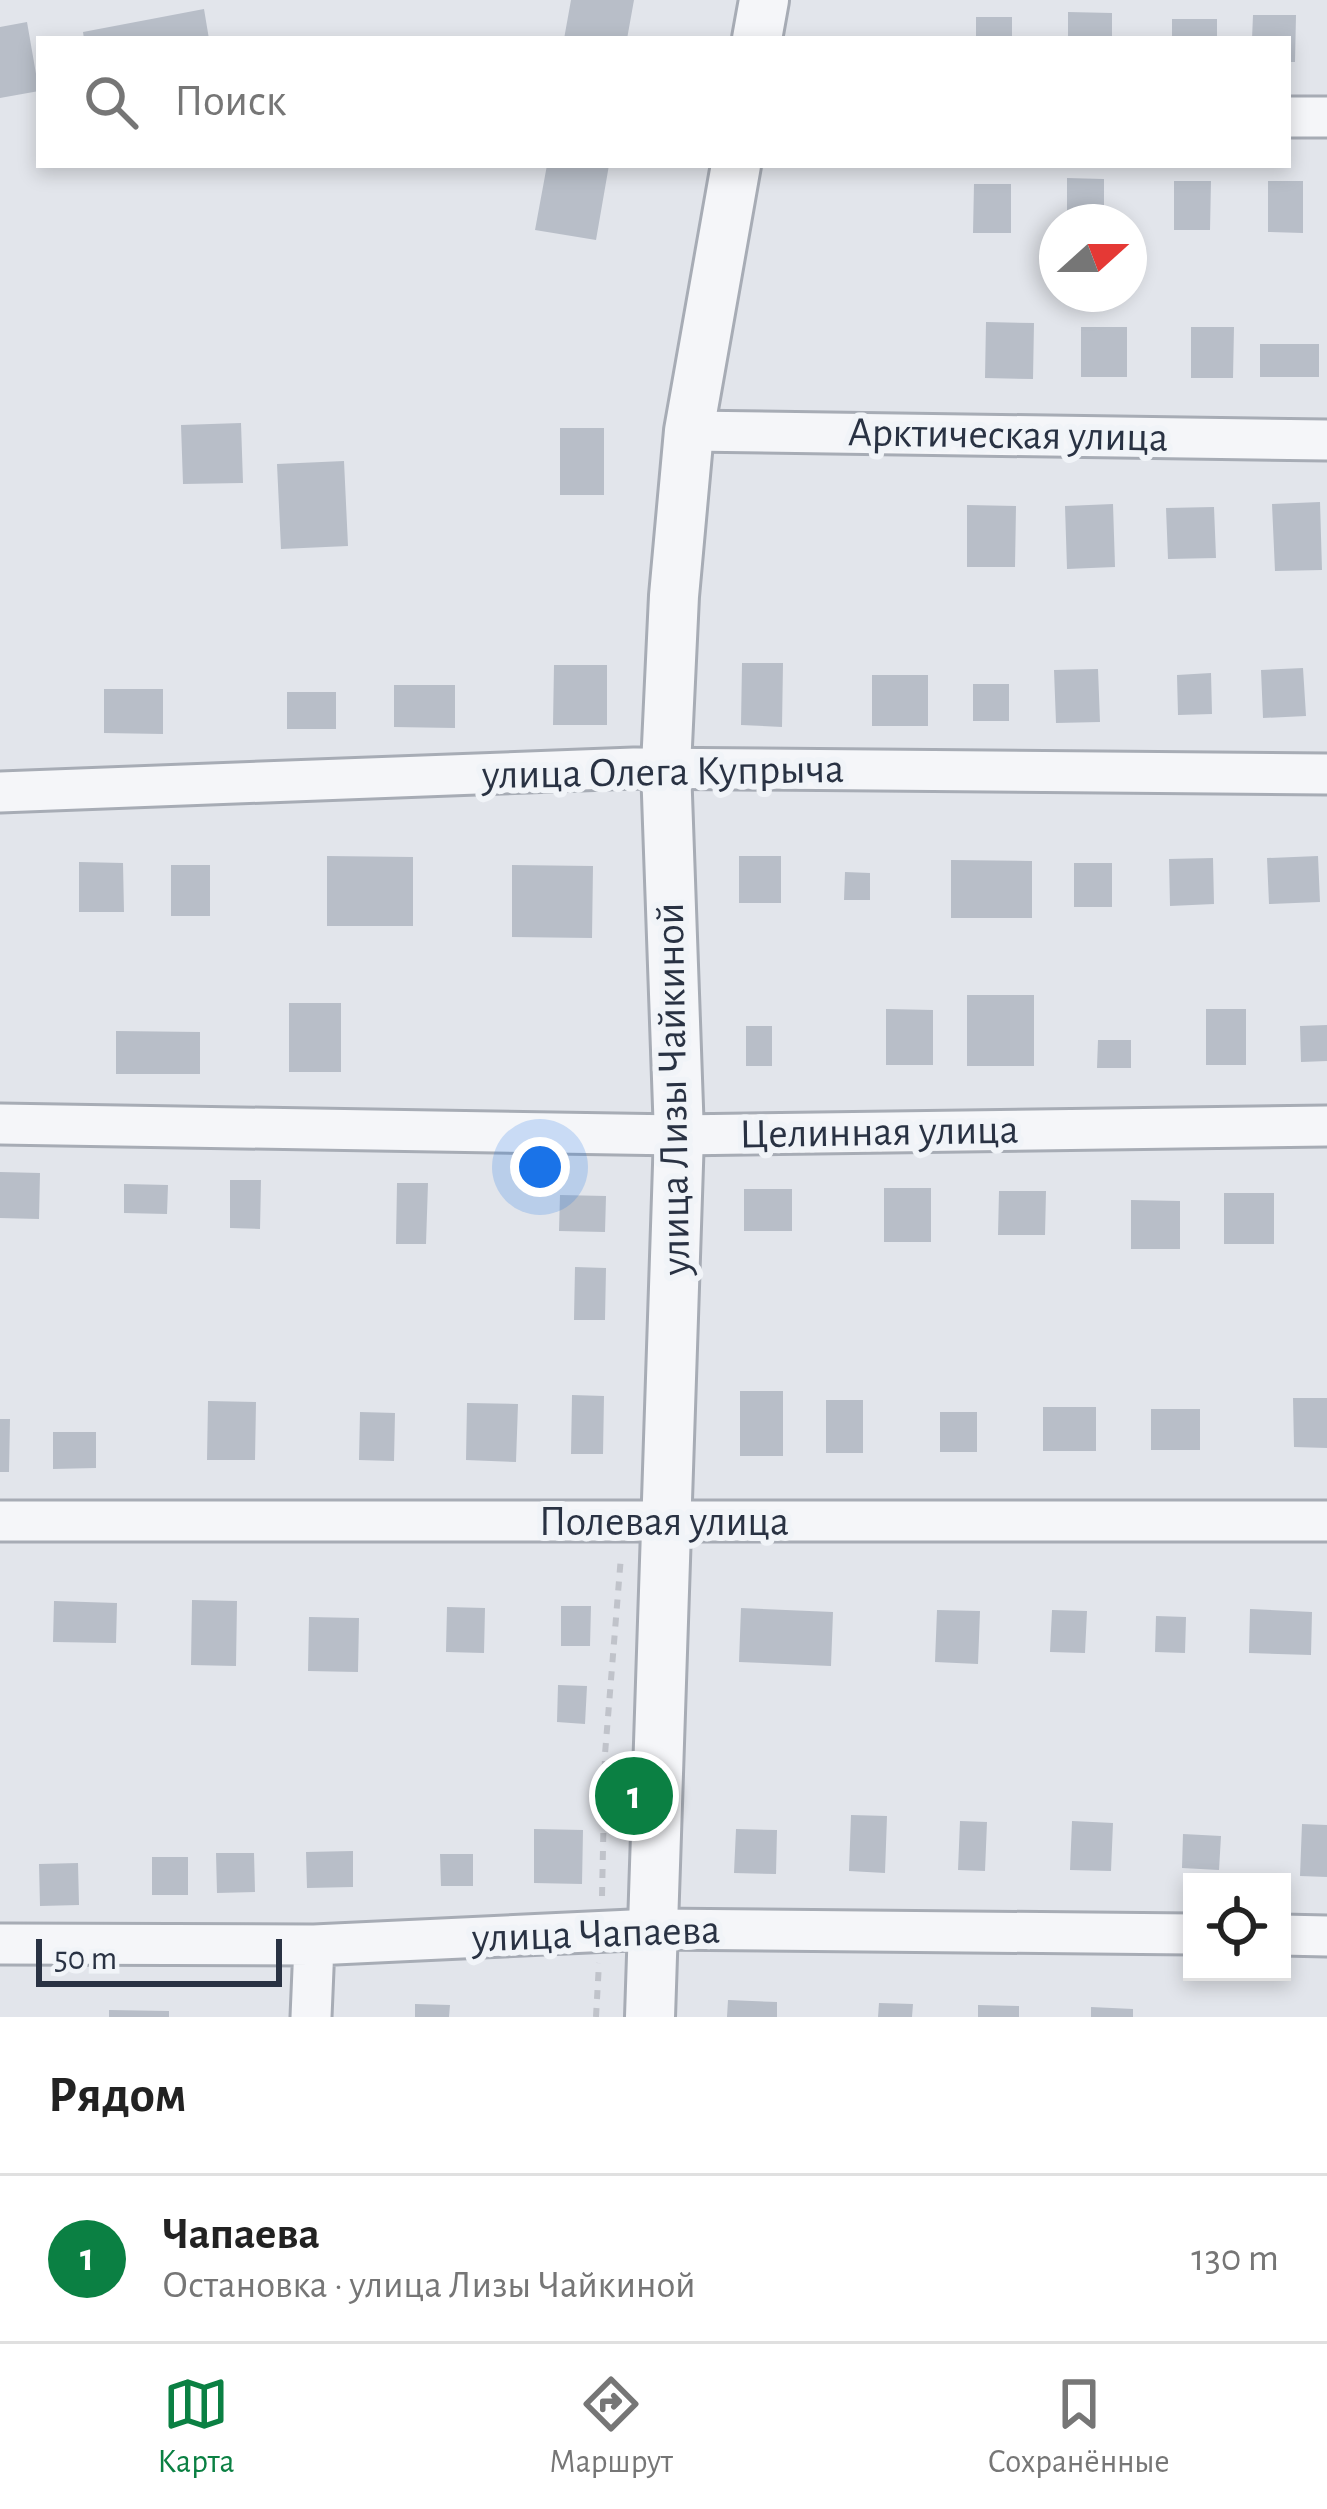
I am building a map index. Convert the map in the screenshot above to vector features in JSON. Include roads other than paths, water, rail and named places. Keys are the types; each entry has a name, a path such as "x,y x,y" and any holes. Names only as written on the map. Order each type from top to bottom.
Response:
{"street":[{"path":"758,36 764,0"},
{"path":"1291,117 1327,117"},
{"name":"улица Лизы Чайкиной","path":"650,2017 647,1522 680,1135 666,767 674,596 689,430 735,168"},
{"name":"Арктическая улица","path":"689,430 1327,440"},
{"name":"улица Олега Купрыча","path":"0,792 666,767 1327,774"},
{"name":"Целинная улица","path":"0,1124 680,1135 1327,1126"},
{"name":"Полевая улица","path":"0,1521 1327,1521"},
{"name":"улица Чапаева","path":"0,1944 314,1945 653,1929 1183,1934"},
{"path":"1291,1935 1327,1936"},
{"path":"311,2017 314,1945"}],"place":[{"name":"Чапаева","path":"634,1796"}]}
